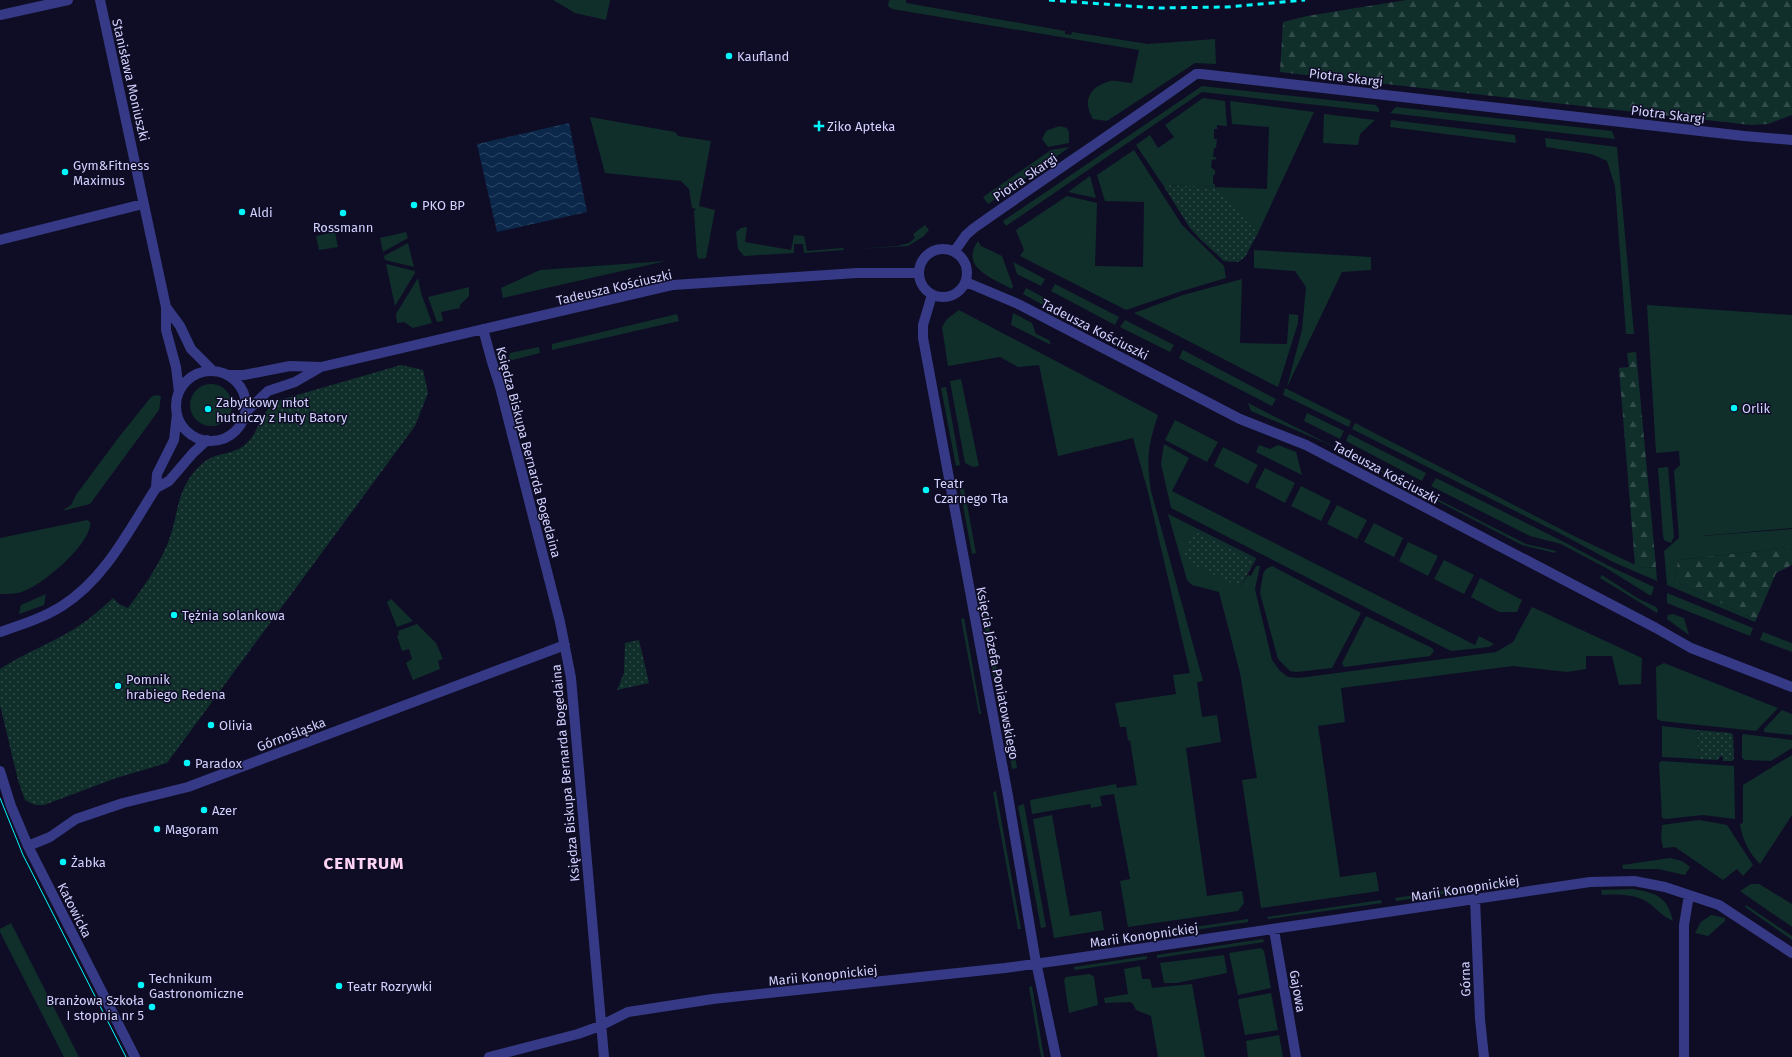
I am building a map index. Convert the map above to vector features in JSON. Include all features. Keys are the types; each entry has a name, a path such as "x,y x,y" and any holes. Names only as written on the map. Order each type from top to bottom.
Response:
{"street":[{"path":"0,15 68,0"},
{"name":"Stanisława Moniuszki","path":"100,0 166,307"},
{"name":"Piotra Skargi","path":"954,252 966,235 984,221 1134,119 1196,74 1744,136 1792,140"},
{"path":"0,240 143,204"},
{"path":"945,249 954,252 962,257 966,265 968,274 966,282 956,295 940,298 932,295 925,290 920,282 919,273 921,264 927,255 935,250 945,249"},
{"name":"Tadeusza Kościuszki","path":"228,375 248,375 290,366 321,367 673,285 857,274 919,273"},
{"name":"Tadeusza Kościuszki","path":"966,282 1018,304 1240,418 1306,445 1656,628 1691,648 1792,687"},
{"name":"Księcia Józefa Poniatowskiego","path":"932,295 923,325 923,338 1008,796 1037,963 1056,1057"},
{"path":"166,307 180,326 191,349 213,371"},
{"path":"166,307 166,330 176,371 179,392"},
{"name":"Księdza Biskupa Bernarda Bogedaina","path":"484,329 565,645 571,678 600,1026 604,1057"},
{"name":"Tadeusza Kościuszki","path":"246,412 268,391 295,382 321,367"},
{"path":"156,488 157,474 174,440 177,413 176,398 184,384 196,374 213,371 228,375 235,380 244,393 246,412 242,422 233,433 217,440 207,440 197,437 185,429 177,413"},
{"path":"0,632 49,614 88,586 102,571 156,488 169,481 193,453 207,440"},
{"name":"Górnośląska","path":"28,846 50,837 76,819 123,803 188,787 565,645"},
{"name":"Katowicka","path":"0,771 12,810 28,846 135,1057"},
{"name":"Marii Konopnickiej","path":"489,1057 578,1034 600,1026 628,1012 713,999 1037,963 1274,930 1590,882 1614,880 1634,881 1665,887 1719,905 1730,910 1792,952"},
{"path":"1684,1057 1684,925 1689,895"},
{"name":"Górna","path":"1475,899 1480,1019 1484,1057"},
{"name":"Gajowa","path":"1274,930 1296,1057"}],"green space":[{"path":"553,0 610,0 606,20 575,13"},
{"path":"889,0 906,0 906,3 1065,31 1065,34 1071,35 1072,32 1148,44 1215,39 1216,64 1195,63 1107,121 1093,119 1088,106 1088,101 1092,91 1110,81 1132,83 1139,50 892,9 888,6"},
{"path":"1406,0 1792,0 1792,115 1768,124 1751,125 1280,72 1283,22 1307,16"},
{"path":"1202,86 1376,105 1379,112 1202,92 1006,226 1003,221"},
{"path":"1203,98 1225,101 1227,126 1217,125 1217,129 1214,129 1214,139 1217,139 1213,157 1216,157 1216,159 1212,160 1211,167 1215,171 1215,175 1213,175 1213,184 1215,184 1215,187 1163,185 1136,145 1150,135 1158,148 1174,137 1165,125"},
{"path":"1230,101 1314,112 1258,233 1215,187 1267,189 1269,127 1232,124"},
{"path":"1396,107 1612,131 1615,139 1390,113"},
{"path":"1324,114 1375,120 1360,134 1358,145 1323,143"},
{"path":"590,117 675,132 678,136 711,141 699,206 715,210 706,258 699,259 697,256 694,211 696,209 692,208 689,189 681,181 605,173"},
{"path":"1391,120 1515,135 1516,143 1390,127"},
{"path":"1059,126 1067,128 1069,133 1069,143 1048,147 1042,139 1046,131"},
{"path":"1545,138 1617,147 1634,334 1626,334 1615,186 1607,161 1591,154 1546,147"},
{"path":"1070,147 988,204 983,197 1051,150"},
{"path":"1134,150 1182,225 1224,266 1226,278 1126,310 1020,256 1024,250 1016,230 1067,196 1097,203 1095,266 1143,267 1144,202 1105,201 1097,175"},
{"path":"1090,176 1096,198 1068,192"},
{"path":"1163,185 1215,187 1258,233 1245,257 1238,262 1224,261 1190,228"},
{"path":"925,225 929,230 924,236 908,246 856,249 897,246 909,243 915,238 913,234"},
{"path":"747,227 745,242 791,250 794,235 804,236 807,251 843,248 844,250 804,253 803,244 794,244 794,253 744,256 738,249 736,232 741,228"},
{"path":"335,232 338,247 319,250 316,236"},
{"path":"406,232 408,238 383,252 380,238"},
{"path":"978,241 981,246 1002,256 1013,286 1012,289 988,277 976,265 973,258 973,250"},
{"path":"408,243 414,267 385,260 384,256"},
{"path":"1254,250 1371,257 1371,270 1342,272 1287,387 1302,330 1306,287 1295,271 1254,268"},
{"path":"666,261 503,298 501,288 540,270"},
{"path":"1013,262 1045,279 1041,286 1017,274"},
{"path":"386,264 415,271 395,306"},
{"path":"418,278 421,293 432,323 413,328 404,322 397,323 396,314"},
{"path":"1242,279 1240,343 1287,344 1289,314 1298,315 1298,323 1278,387 1134,313 1183,295"},
{"path":"1055,284 1119,317 1115,325 1051,291"},
{"path":"469,287 469,296 460,305 460,308 441,312 443,321 437,322 428,297"},
{"path":"1026,288 1052,302 1043,305 1023,294"},
{"name":"Orlik","path":"1647,305 1792,315 1792,528 1690,537 1792,529 1792,546 1678,560 1675,581 1756,620 1755,622 1667,585 1664,551 1679,538 1674,471 1680,465 1679,451 1656,453"},
{"path":"959,310 1158,415 1150,444 1148,461 1151,491 1203,681 1197,682 1202,717 1217,715 1221,742 1186,748 1207,896 1242,891 1244,903 1238,911 1128,927 1120,881 1130,879 1114,794 1100,796 1102,806 1091,808 1090,804 1032,814 1030,800 1116,784 1117,788 1137,785 1130,740 1128,741 1126,727 1120,727 1115,703 1176,694 1173,675 1190,673 1148,492 1133,438 1058,456 1039,365 1018,367 1000,357 948,366 942,327 947,319"},
{"path":"1013,313 1032,323 1036,334 1049,340 1051,345 1011,325"},
{"path":"677,314 679,321 552,350 552,344"},
{"path":"1125,320 1174,345 1170,352 1120,327"},
{"path":"539,347 540,353 508,361 510,353"},
{"path":"1183,350 1276,399 1272,406 1179,358"},
{"path":"1636,352 1656,567 1642,568 1635,565 1619,368 1629,367 1627,353"},
{"path":"401,365 423,370 428,393 415,426 167,763 116,778 44,805 35,805 25,800 18,780 0,705 0,669 74,629 113,598 119,604 128,608 159,562 171,534 182,492 194,472 203,463 213,457 236,450 247,443 254,435 263,415 272,405 280,400"},
{"path":"961,379 979,466 973,467 965,463 950,381"},
{"path":"207,384 215,384 223,387 229,393 232,405 229,417 223,423 215,426 207,426 199,423 193,417 190,409 190,401 193,393 199,387"},
{"path":"946,387 960,465 956,466 941,388"},
{"path":"1285,388 1351,421 1349,427 1283,395"},
{"path":"156,395 161,396 159,410 90,504 62,511 71,505 76,495 119,437 151,397"},
{"path":"1248,403 1526,544 1556,551 1555,553 1522,545 1326,443 1251,411"},
{"path":"1307,413 1344,431 1340,439 1304,421"},
{"path":"1175,420 1218,442 1207,462 1165,440"},
{"path":"1355,423 1578,538 1642,568 1656,567 1657,581 1613,562 1563,535 1352,429"},
{"path":"1349,434 1426,473 1422,481 1346,441"},
{"path":"1164,444 1189,458 1172,491 1475,645 1479,636 1494,644 1489,647 1451,651 1171,508 1161,464"},
{"path":"1259,445 1270,449 1278,445 1296,452 1302,475 1256,452"},
{"path":"1223,447 1258,465 1248,484 1214,466"},
{"path":"1668,467 1674,537 1671,543 1664,540 1663,536 1658,468"},
{"path":"1265,468 1295,483 1285,503 1255,487"},
{"path":"1436,478 1609,566 1654,587 1651,596 1606,568 1561,544 1530,536 1431,486"},
{"path":"1301,486 1331,501 1321,521 1291,506"},
{"path":"960,489 964,489 976,553 972,554"},
{"path":"1337,505 1367,520 1357,539 1327,524"},
{"path":"1168,514 1256,558 1255,561 1195,531 1240,587 1248,575 1251,576 1256,566 1260,566 1255,589 1272,660 1280,671 1288,677 1299,678 1496,652 1513,642 1532,607 1642,658 1641,684 1619,685 1612,656 1586,656 1586,669 1567,672 1513,666 1341,688 1345,722 1318,726 1340,877 1376,872 1379,891 1261,908 1242,780 1257,778 1240,673 1219,592 1192,585 1187,580"},
{"path":"87,520 90,522 89,530 84,540 54,572 24,591 0,594 0,538"},
{"path":"1374,523 1403,538 1394,557 1364,542"},
{"path":"1195,531 1255,561 1240,587 1188,562 1184,552"},
{"path":"1408,542 1438,556 1428,576 1399,561"},
{"path":"1792,546 1792,565 1776,573 1756,620 1675,581 1678,560"},
{"path":"1444,560 1474,575 1464,594 1434,579"},
{"path":"1272,566 1361,613 1332,668 1297,672 1290,671 1278,659 1260,593 1263,574 1266,569"},
{"path":"1602,575 1639,599 1656,607 1658,610 1657,613 1600,578"},
{"path":"1480,578 1522,600 1517,612 1499,612 1471,597"},
{"path":"1667,593 1753,628 1750,636 1667,603"},
{"path":"46,594 44,605 19,614 21,605"},
{"path":"391,599 413,621 397,627 387,602"},
{"path":"986,611 1004,707 999,707 982,612"},
{"path":"1673,614 1684,618 1689,635 1667,619 1668,615"},
{"path":"1366,616 1432,648 1434,651 1430,656 1344,667 1342,663"},
{"path":"964,618 981,714 979,714 961,619"},
{"path":"417,624 436,643 443,659 438,661 440,669 413,680 406,663 412,659 409,649 402,651 397,636 399,635 398,631"},
{"path":"1763,632 1792,643 1792,652 1760,640"},
{"path":"639,640 649,683 617,690 624,673 625,643"},
{"path":"1664,663 1778,708 1756,731 1661,721 1657,719 1656,667"},
{"path":"1782,710 1792,714 1792,735 1764,732 1764,729"},
{"path":"1009,724 1017,768 1012,769 1004,725"},
{"path":"1662,726 1697,730 1699,759 1662,757"},
{"path":"1697,730 1731,733 1733,735 1734,759 1732,761 1723,761 1723,757 1720,756 1718,760 1699,759"},
{"path":"1743,734 1792,740 1792,748 1771,761 1745,760 1742,758"},
{"path":"1792,755 1792,815 1760,864 1749,850 1741,830 1740,824 1743,823 1743,785"},
{"path":"1662,761 1734,766 1735,819 1703,815 1666,819 1662,818 1659,763"},
{"path":"996,791 1021,929 1018,929 993,792"},
{"path":"1024,804 1046,927 1041,928 1018,806"},
{"path":"1052,815 1070,916 1101,911 1104,930 1054,938 1033,819"},
{"path":"1699,820 1727,825 1753,865 1743,876 1737,869 1723,880 1675,847 1663,848 1661,838 1662,825"},
{"path":"1670,858 1682,861 1690,867 1685,875 1658,869 1623,869 1622,865"},
{"path":"1510,881 1510,884 1396,901 1395,898"},
{"path":"1751,884 1759,884 1792,904 1792,927 1740,891"},
{"path":"1633,889 1654,894 1664,901 1671,913 1673,921 1639,898 1633,896 1602,895 1601,890"},
{"path":"1381,900 1382,903 1268,919 1267,917"},
{"path":"1746,905 1792,936 1792,940 1745,907"},
{"path":"1711,915 1725,918 1725,921 1708,936 1695,933 1701,922"},
{"path":"1248,919 1248,922 1134,939 1134,936"},
{"path":"11,923 79,1057 64,1057 0,932 0,929"},
{"path":"1263,939 1264,942 1157,958 1157,955"},
{"path":"1261,948 1264,951 1271,988 1238,995 1229,953"},
{"path":"1224,955 1227,973 1176,983 1164,983 1160,963"},
{"path":"1147,956 1147,959 1075,970 1074,967"},
{"path":"1140,966 1142,979 1150,979 1152,988 1192,984 1205,1057 1158,1057 1151,1016 1136,1010 1130,1002 1105,1003 1104,998 1128,994 1124,969"},
{"path":"1090,974 1094,977 1098,1005 1069,1013 1064,980 1066,977"},
{"path":"1032,986 1044,1057 1041,1057 1029,987"},
{"path":"1271,993 1278,1030 1245,1035 1238,1001 1239,999"},
{"path":"1279,1035 1283,1057 1248,1057 1246,1041"}],"water":[{"path":"569,123 587,212 497,232 477,144"}],"tram line":[{"path":"0,798 23,855 126,1057"}],"railway":[{"path":"1049,0 1156,8 1227,7 1305,0"}],"place":[{"name":"Kaufland","path":"729,56"},
{"name":"Ziko Apteka","path":"819,126"},
{"name":"Gym&Fitness Maximus","path":"65,172"},
{"name":"PKO BP","path":"414,205"},
{"name":"Aldi","path":"242,212"},
{"name":"Rossmann","path":"343,213"},
{"name":"Orlik","path":"1734,408"},
{"name":"Zabytkowy młot hutniczy z Huty Batory","path":"208,409"},
{"name":"Teatr Czarnego Tła","path":"926,490"},
{"name":"Tężnia solankowa","path":"174,615"},
{"name":"Pomnik hrabiego Redena","path":"118,686"},
{"name":"Olivia","path":"211,725"},
{"name":"Paradox","path":"187,763"},
{"name":"Azer","path":"204,810"},
{"name":"Magoram","path":"157,829"},
{"name":"Żabka","path":"63,862"},
{"name":"Technikum Gastronomiczne","path":"141,985"},
{"name":"Teatr Rozrywki","path":"339,986"},
{"name":"Branżowa Szkoła I stopnia nr 5","path":"152,1007"}],"district":[{"name":"CENTRUM","path":"364,863"}]}
